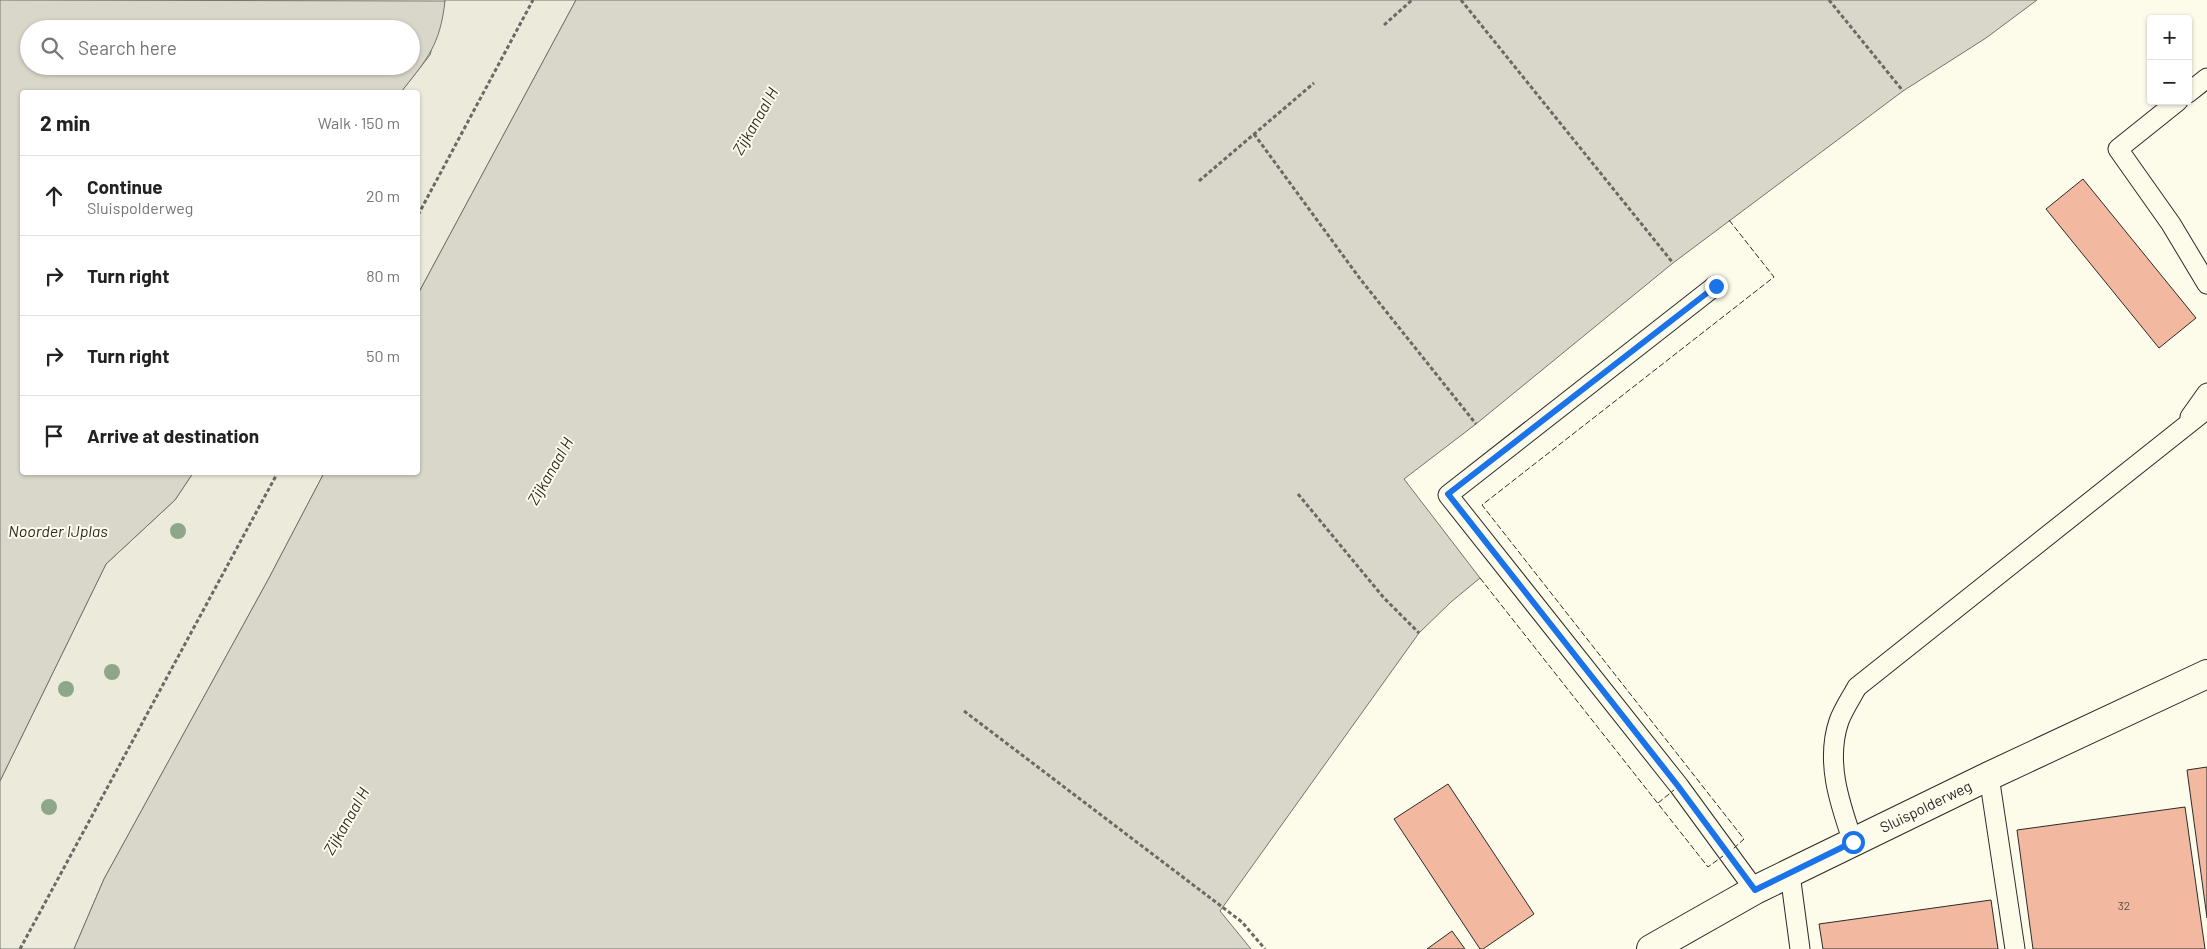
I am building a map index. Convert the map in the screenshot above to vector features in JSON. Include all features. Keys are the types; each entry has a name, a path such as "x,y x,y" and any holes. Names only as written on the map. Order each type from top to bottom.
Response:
{"street":[{"name":"Sluispolderweg","path":"1651,949 1755,890 1989,776 2207,674"}],"lane":[{"path":"2192,90 2207,78"},
{"path":"2173,105 2118,149 2171,224 2207,284"},
{"path":"1716,286 1448,494 1678,786 1755,890"},
{"path":"2180,430 2207,393"},
{"path":"1853,842 1837,797 1833,755 1838,721 1857,687 2207,409"},
{"path":"1989,776 2014,949"},
{"path":"1790,874 1800,949"}],"path":[{"path":"420,211 533,0"},
{"path":"1384,25 1412,0"},
{"path":"1461,0 1673,263"},
{"path":"1829,0 1903,91"},
{"path":"1199,181 1314,83"},
{"path":"1254,134 1361,280 1476,424"},
{"path":"20,949 276,475"},
{"path":"1298,494 1384,598 1419,633"},
{"path":"964,711 1242,922 1265,949"}],"shaded area":[{"path":"445,0 576,0 420,290 420,90 403,90 414,75 420,75 420,68 430,55"},
{"path":"192,475 323,475 269,578 104,879 74,949 0,949 0,781 106,564 175,500"}],"water":[{"name":"Noorder IJplas","path":"0,0 445,1 436,40 420,68 420,20 20,20 20,75 415,75 403,90 20,90 20,475 192,475 175,500 106,564 0,781"},
{"name":"Zijkanaal H","path":"576,0 2037,0 1986,38 1903,91 1673,263 1476,424 1404,479 1480,578 1451,602 1419,633 1220,911 1251,949 74,949 104,879 269,578 323,475 420,475 420,290"}],"building":[{"path":"2083,179 2196,318 2159,348 2046,209"},
{"path":"2207,767 2207,918 2187,770"},
{"path":"1448,784 1534,914 1483,949 1480,949 1394,819"},
{"path":"2185,807 2205,949 2033,949 2017,830"},
{"path":"1991,900 1998,949 1823,949 1819,924"},
{"path":"1452,931 1465,949 1427,949"}],"fence":[{"path":"1729,220 1774,277 1482,505 1744,839 1733,849"},
{"path":"1480,578 1708,867 1723,856"},
{"path":"1658,803 1674,790"}],"route":[{"path":"1716,286 1448,494 1678,786 1755,890 1853,842"}]}
